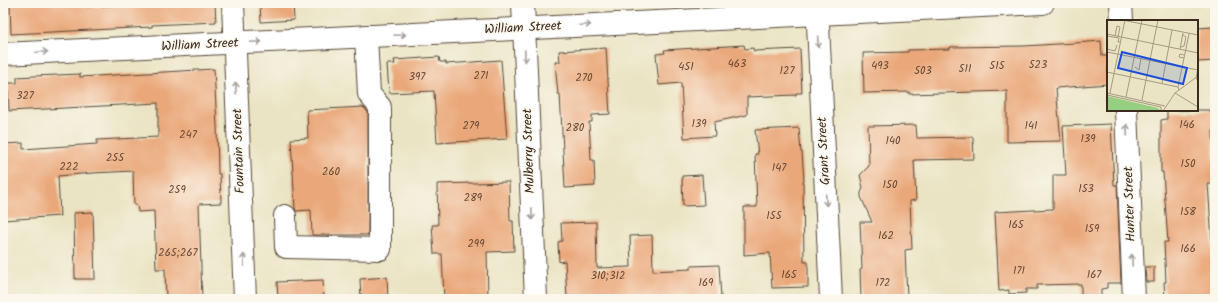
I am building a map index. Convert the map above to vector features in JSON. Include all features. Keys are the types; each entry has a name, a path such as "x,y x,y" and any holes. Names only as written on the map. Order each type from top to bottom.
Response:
{"street":[{"name":"Fountain Street","path":"233,3 245,299"},
{"name":"Mulberry Street","path":"523,3 536,299"},
{"name":"William Street","path":"3,54 524,28 817,9 1043,3"},
{"path":"1121,3 1122,20"},
{"name":"Grant Street","path":"817,9 831,299"},
{"path":"284,216 286,247 380,249 380,107 369,94 366,36"},
{"name":"Hunter Street","path":"1126,111 1134,299"}],"building":[{"path":"10,3 86,3 86,7 160,3 215,3 216,22 152,25 152,27 11,34"},
{"path":"260,3 293,3 294,20 261,22"},
{"path":"1213,27 1215,61 1198,62 1198,28"},
{"path":"1101,41 1102,56 1107,56 1107,84 1056,88 1061,141 1007,142 1007,91 909,94 909,92 864,93 863,53 908,52 908,50 950,49 950,47 1024,46"},
{"path":"744,45 745,49 753,48 754,51 800,49 802,93 796,93 796,95 747,97 747,115 714,122 715,136 684,138 681,83 659,85 656,54 665,53 664,50"},
{"path":"606,48 610,114 592,115 592,122 589,122 591,160 594,160 595,186 565,188 560,94 558,94 555,62 560,62 559,51"},
{"path":"439,57 440,62 446,62 446,64 501,60 507,139 437,143 434,91 389,93 387,64 395,64 394,60"},
{"path":"214,69 218,174 220,174 221,203 199,204 202,299 166,299 165,269 156,269 154,211 138,212 137,205 134,205 133,171 58,176 60,216 3,220 3,144 23,143 23,149 97,144 97,140 158,137 158,103 9,111 8,83 17,83 17,77 80,74 80,77"},
{"path":"363,107 368,112 368,235 312,235 311,210 296,211 295,208 291,139 308,138 307,110"},
{"path":"1210,110 1211,114 1213,114 1215,184 1208,184 1215,299 1165,299 1164,282 1166,282 1164,242 1168,242 1163,172 1161,172 1161,120 1167,119 1167,111"},
{"path":"1111,124 1114,185 1117,185 1121,283 1107,283 1107,288 1101,289 1101,299 1081,299 1081,284 1037,285 1037,289 1026,289 1026,293 1009,294 1009,290 999,291 995,212 1053,209 1053,175 1066,175 1063,126"},
{"path":"916,125 917,138 973,137 974,159 914,160 916,200 910,201 912,249 905,250 907,297 861,298 860,270 862,269 860,222 872,222 861,197 863,188 860,175 869,166 868,126"},
{"path":"799,128 804,181 804,262 808,262 808,287 772,288 770,253 744,255 744,207 757,207 755,154 758,154 755,130"},
{"path":"702,175 704,205 683,206 682,176"},
{"path":"509,182 510,221 513,221 514,251 487,252 488,299 444,299 442,254 434,254 432,225 438,225 437,184"},
{"path":"93,212 95,279 75,279 74,213"},
{"path":"596,222 597,268 631,267 630,236 652,235 653,271 691,269 691,266 719,265 721,299 610,299 610,296 567,298 565,261 559,262 558,242 562,241 561,223"},
{"path":"1145,267 1154,267 1154,282 1146,282"},
{"path":"387,277 388,299 361,299 360,279"},
{"path":"323,280 324,299 278,299 277,282"}]}
